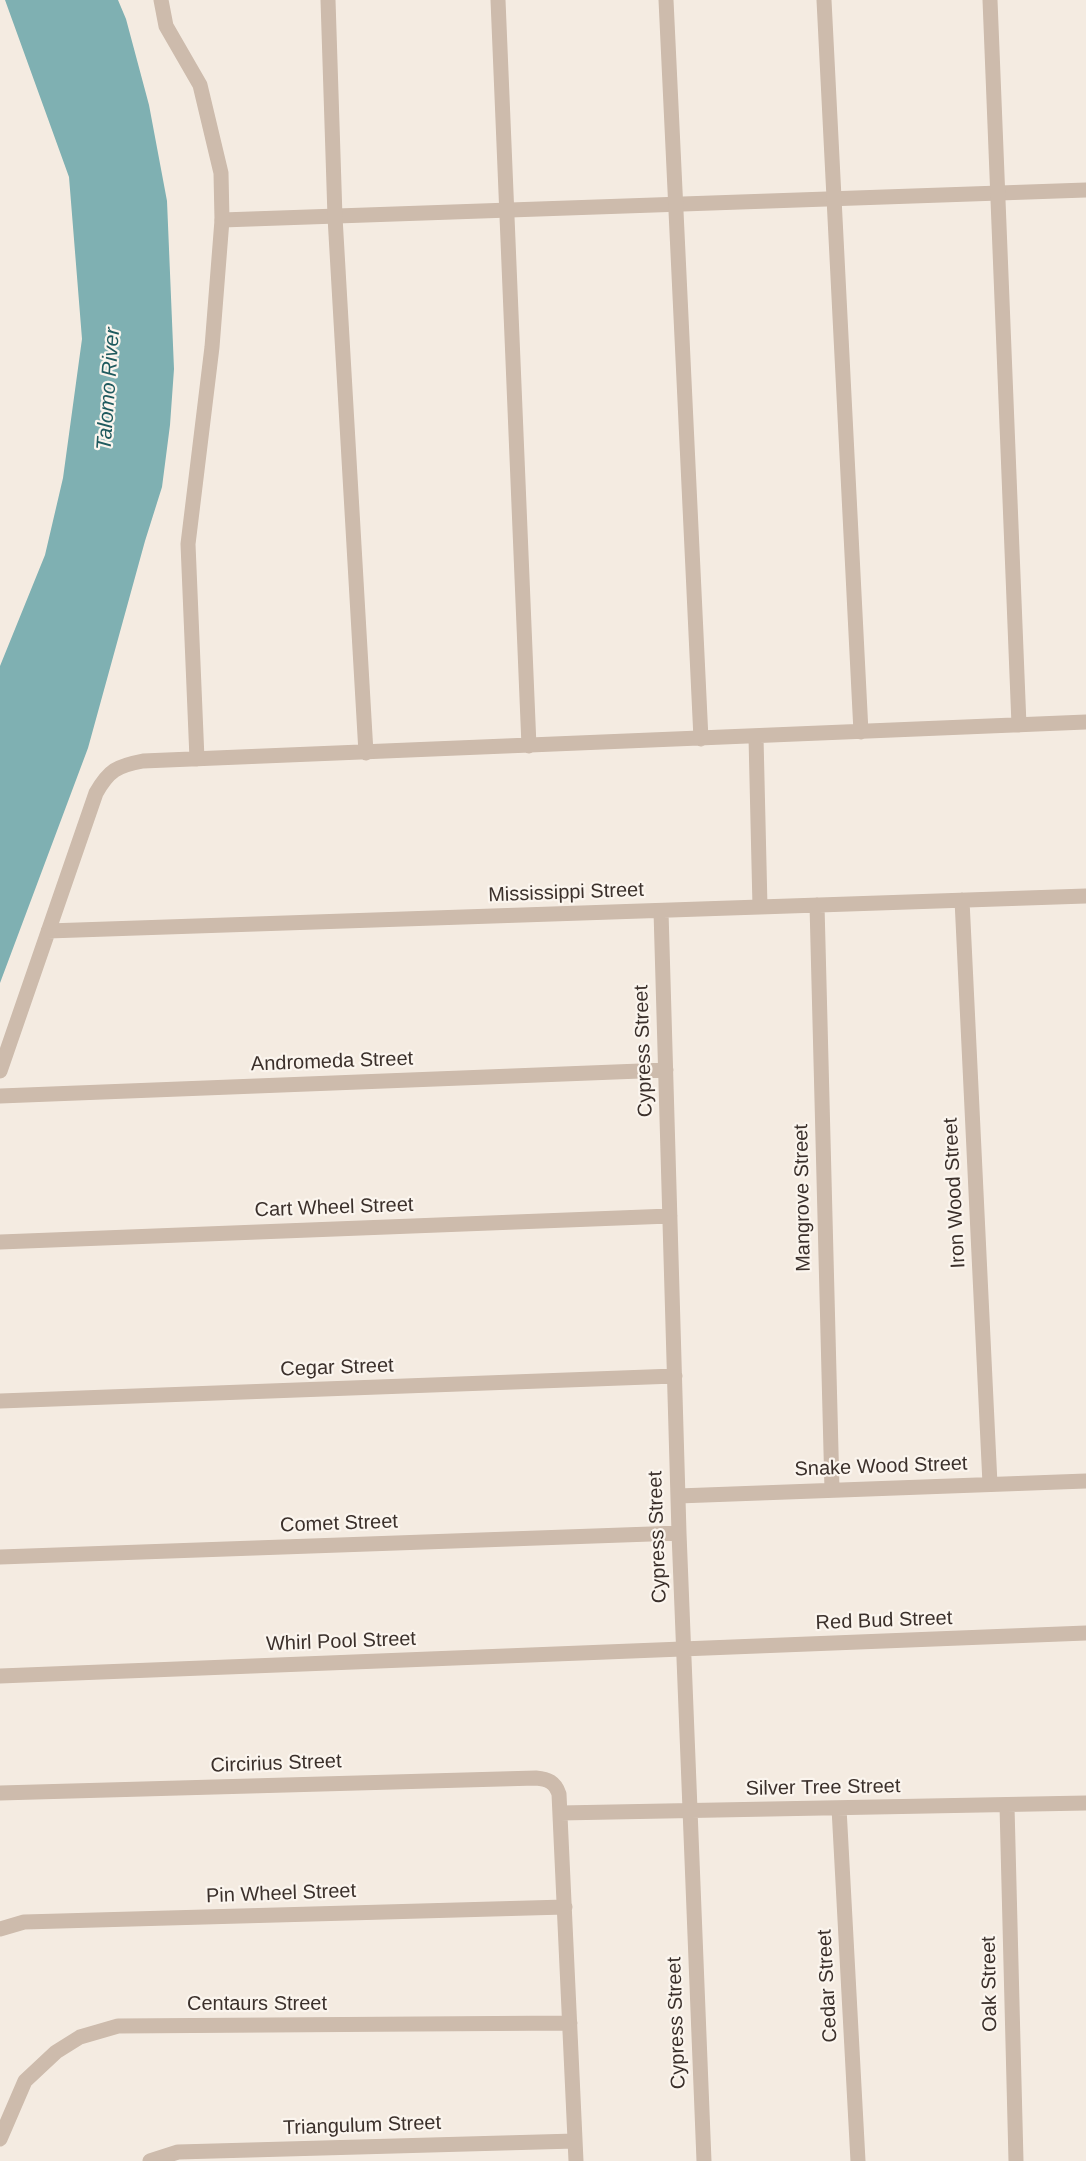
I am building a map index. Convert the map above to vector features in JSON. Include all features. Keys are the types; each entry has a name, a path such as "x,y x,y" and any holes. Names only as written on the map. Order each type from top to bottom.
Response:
{"street":[{"path":"161,0 166,26 200,85 220,173 222,220 212,347 188,544 197,759"},
{"path":"328,0 334,217 366,753"},
{"path":"498,0 529,746"},
{"path":"666,0 701,739"},
{"path":"824,0 861,732"},
{"path":"990,0 1019,725"},
{"path":"222,220 1086,190"},
{"path":"0,1071 96,793 112,770 126,764 143,761 1086,722"},
{"path":"756,736 760,907"},
{"name":"Mississippi Street","path":"48,931 1086,896"},
{"name":"Iron Wood Street","path":"962,900 990,1485"},
{"name":"Mangrove Street","path":"817,905 832,1490"},
{"name":"Cypress Street","path":"661,911 683,1650 704,2161"},
{"name":"Andromeda Street","path":"0,1096 666,1070"},
{"name":"Cart Wheel Street","path":"0,1242 670,1216"},
{"name":"Cegar Street","path":"0,1401 675,1376"},
{"name":"Snake Wood Street","path":"678,1496 1086,1481"},
{"name":"Comet Street","path":"0,1557 679,1533"},
{"name":"Red Bud Street","path":"683,1650 1086,1633"},
{"name":"Whirl Pool Street","path":"0,1676 683,1650"},
{"name":"Circirius Street","path":"0,1793 536,1778 552,1782 559,1794 560,1813"},
{"name":"Silver Tree Street","path":"560,1813 1086,1803"},
{"name":"Oak Street","path":"1007,1806 1016,2161"},
{"name":"Cedar Street","path":"839,1808 858,2161"},
{"path":"560,1813 576,2161"},
{"name":"Pin Wheel Street","path":"0,1929 24,1923 565,1907"},
{"name":"Centaurs Street","path":"0,2139 25,2081 56,2052 80,2037 118,2026 570,2023"},
{"name":"Triangulum Street","path":"150,2161 178,2152 575,2142"}],"water":[{"name":"Talomo River","path":"5,0 118,0 126,19 149,105 167,201 174,369 162,487 88,748 0,983 0,666 45,555 63,478 82,339 69,177"}]}
